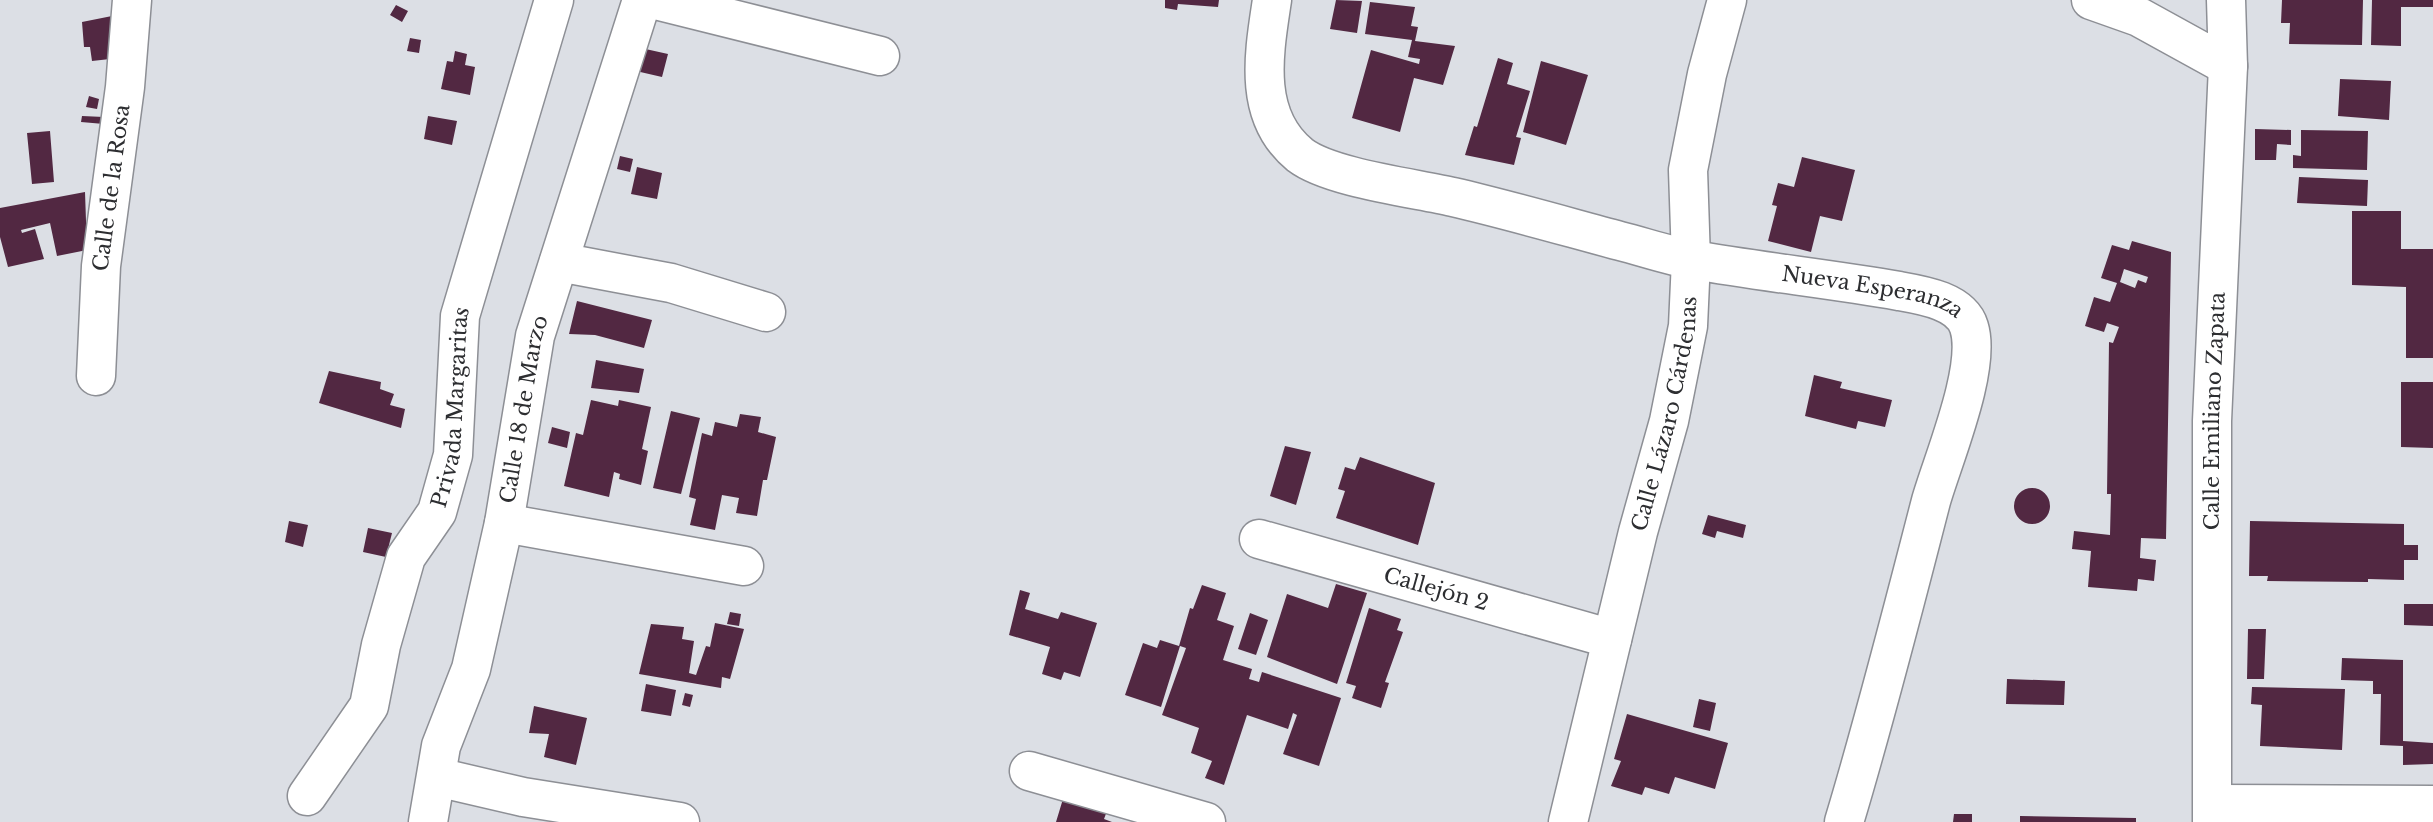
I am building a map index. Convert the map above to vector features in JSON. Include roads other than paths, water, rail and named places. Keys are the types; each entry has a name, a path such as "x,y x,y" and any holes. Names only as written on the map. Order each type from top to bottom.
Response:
{"street":[{"name":"Calle de la Rosa","path":"96,376 101,266 125,87 132,0"},
{"name":"Privada Margaritas","path":"307,796 369,706 381,645 406,557 437,512 453,455 460,316 554,0"},
{"name":"Calle 18 de Marzo","path":"428,822 441,746 471,668 504,523 535,336 642,0"},
{"path":"656,0 880,56"},
{"name":"Nueva Esperanza","path":"1272,0 1262,66 1266,101 1280,131 1299,154 1322,167 1455,198 1691,260 1815,276 1928,296 1957,310 1969,325 1972,350 1966,387 1932,499 1889,670 1844,822"},
{"name":"Calle Lázaro Cárdenas","path":"1568,822 1669,421 1688,326 1691,260 1688,170 1707,75 1727,0"},
{"path":"2091,0 2139,18 2228,66"},
{"name":"Calle Emiliano Zapata","path":"2213,813 2212,421 2228,66 2226,0"},
{"path":"559,262 671,283 766,312"},
{"path":"504,523 744,566"},
{"name":"Callejón 2","path":"1259,539 1612,639"},
{"path":"1028,771 1206,822"},
{"path":"437,777 523,797 680,822"},
{"path":"2213,813 2433,805"}]}
